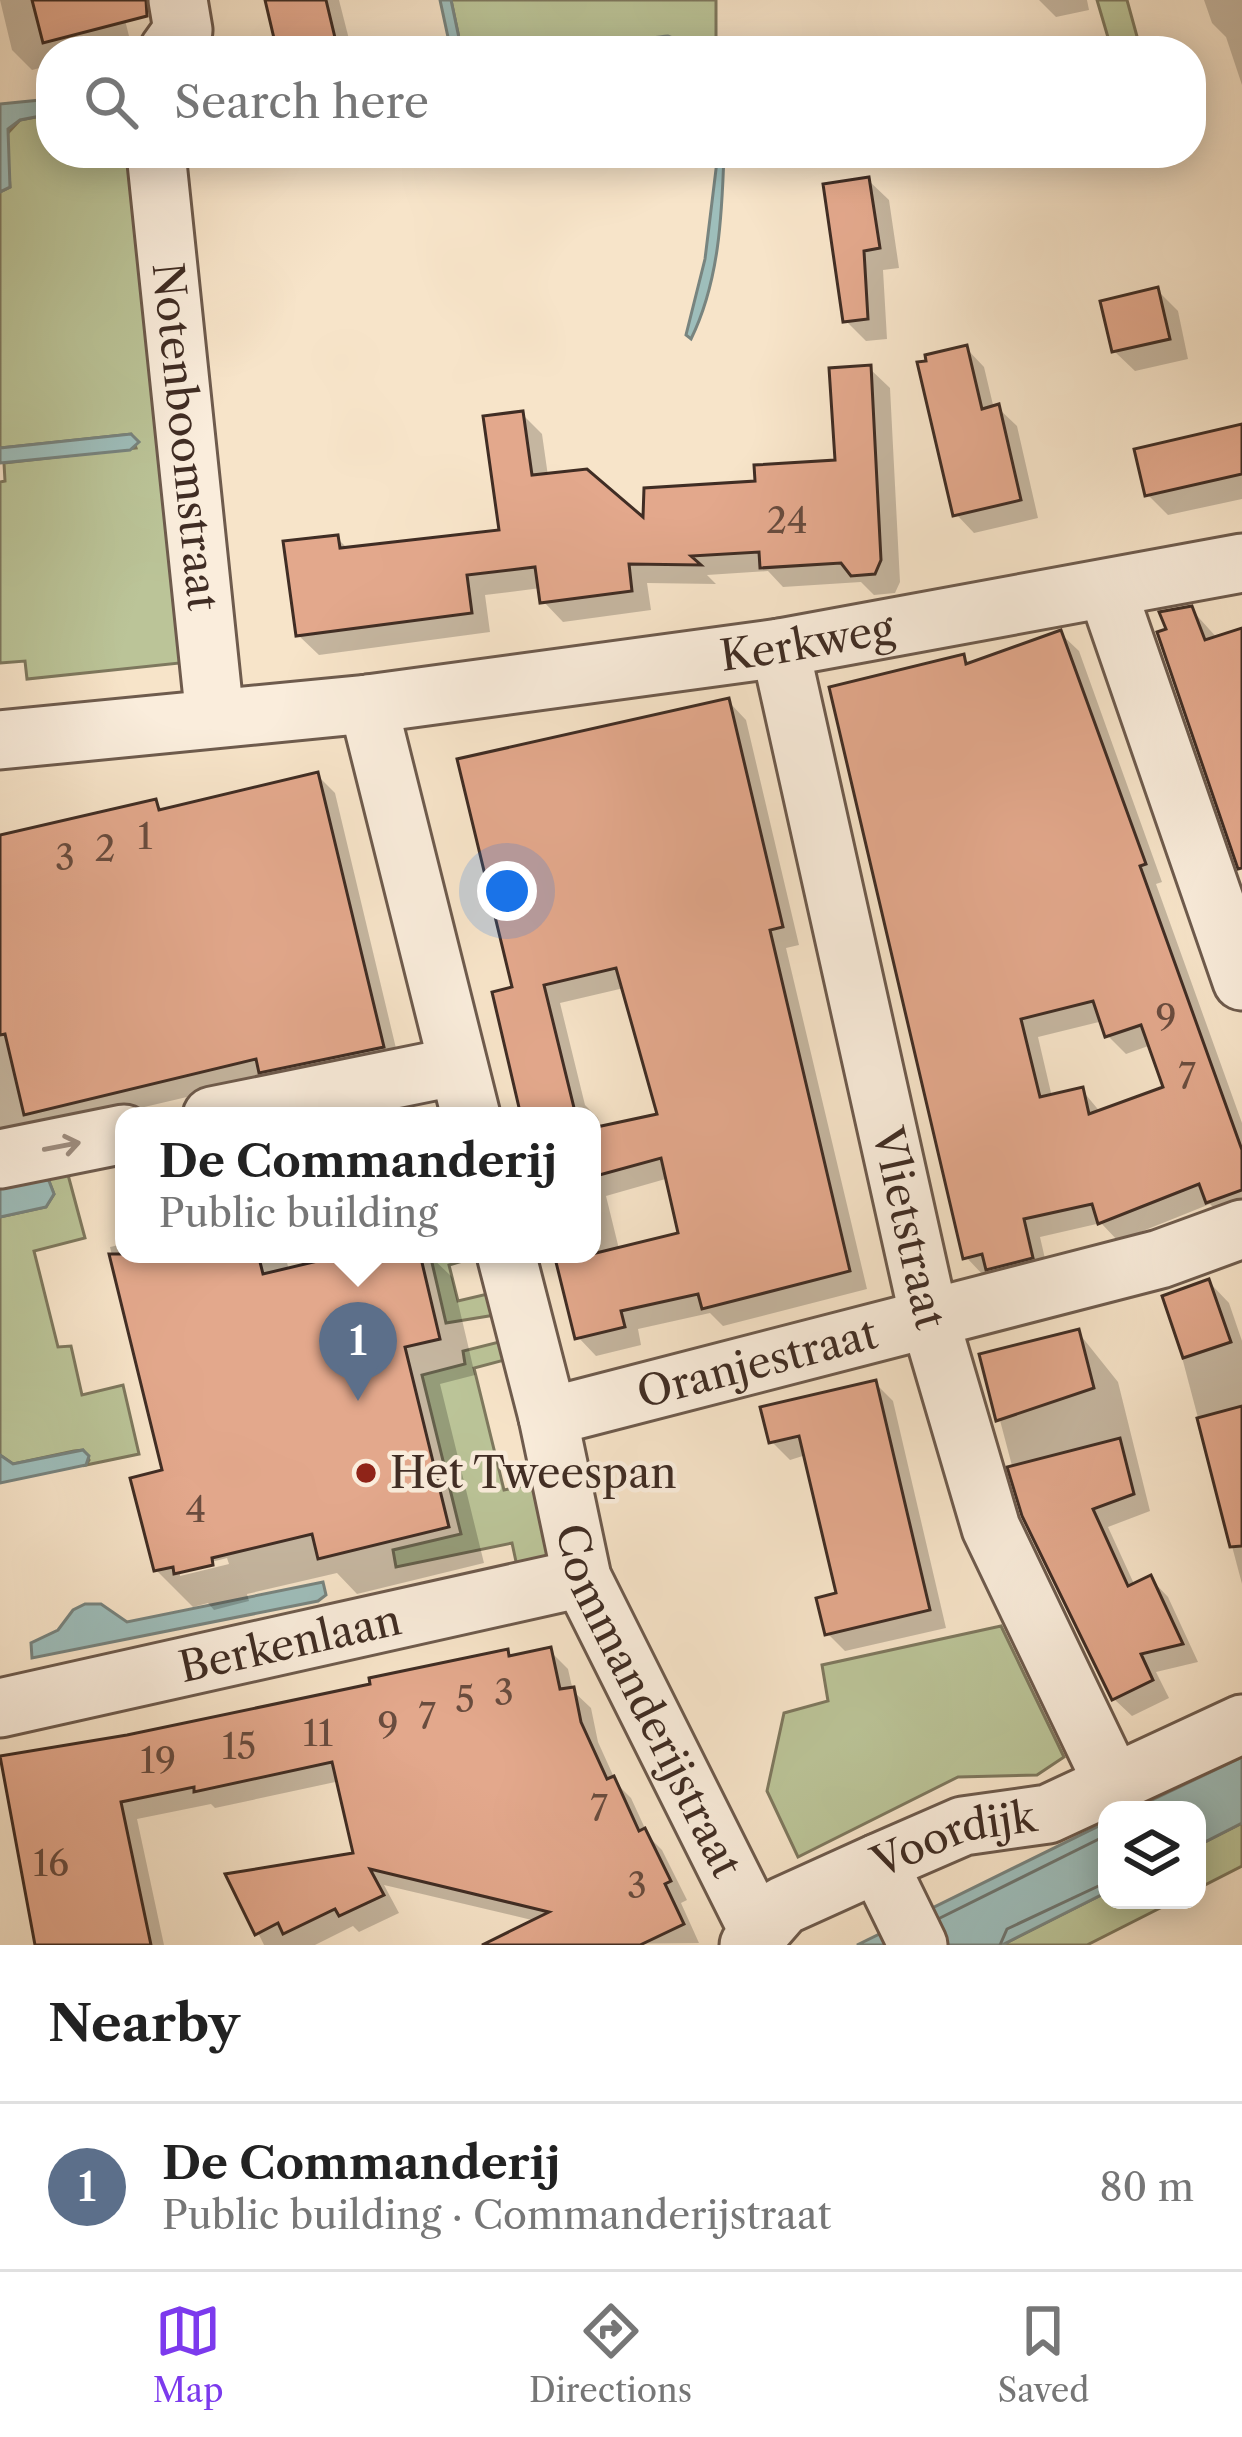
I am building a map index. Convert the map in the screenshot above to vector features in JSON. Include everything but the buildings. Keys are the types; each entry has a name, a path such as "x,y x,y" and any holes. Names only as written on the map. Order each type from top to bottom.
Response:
{"street":[{"path":"178,0 183,31 179,36"},
{"name":"Notenboomstraat","path":"158,168 215,718"},
{"name":"Kerkweg","path":"0,740 368,704 780,648 1242,563"},
{"path":"1107,590 1242,981"},
{"name":"Vlietstraat","path":"780,648 929,1318 991,1528 1114,1785"},
{"path":"303,1107 465,1091 368,704"},
{"path":"0,1159 115,1136"},
{"name":"Oranjestraat","path":"548,1417 1160,1258 1242,1229"},
{"name":"Commanderijstraat","path":"508,1263 582,1578 754,1939"},
{"name":"Berkenlaan","path":"0,1708 582,1578"},
{"name":"Voordijk","path":"754,1939 783,1906 899,1905 963,1826 1048,1814 1242,1724"}],"green space":[{"path":"451,0 716,0 716,36 459,36"},
{"path":"1097,0 1127,0 1137,36 1108,36"},
{"path":"36,117 36,168 130,168 180,663 27,679 25,661 0,663 0,482 5,481 4,463 136,448 131,434 0,448 0,192 10,187 6,135 20,120"},
{"path":"67,1171 85,1238 34,1251 58,1347 71,1346 82,1395 123,1385 139,1454 86,1465 89,1460 83,1450 13,1464 0,1455 0,1217 46,1207 54,1194 49,1181 41,1177"},
{"path":"432,1263 456,1263 449,1265 458,1301 496,1292 501,1314 446,1323"},
{"path":"507,1340 512,1358 474,1368 504,1490 541,1482 555,1555 520,1580 512,1543 396,1567 393,1550 461,1534 422,1375 465,1364 463,1351"},
{"path":"1001,1626 1064,1757 1037,1775 958,1777 798,1857 767,1791 784,1713 828,1701 822,1665"},
{"path":"1242,1823 1242,1866 1206,1884 1206,1841"},
{"path":"1098,1897 1098,1909 1158,1909 1087,1945 1002,1945"}],"water":[{"path":"440,0 451,0 459,36 448,36"},
{"path":"36,100 36,117 8,129 10,187 0,192 0,104"},
{"path":"716,168 723,168 717,248 708,295 691,339 686,335 705,259"},
{"path":"131,434 139,442 130,450 0,463 0,448"},
{"path":"41,1177 49,1181 54,1194 46,1207 0,1217 0,1182"},
{"path":"83,1450 89,1456 86,1465 0,1483 0,1455 13,1464"},
{"path":"323,1582 326,1595 318,1601 32,1658 31,1643 58,1630 73,1610 85,1604 101,1604 127,1622"},
{"path":"1242,1757 1242,1823 1206,1841 1206,1801 1150,1801"},
{"path":"1098,1826 1098,1897 1002,1945 857,1945"}],"place":[{"name":"De Commanderij","path":"358,1401"},
{"name":"Het Tweespan","path":"366,1473"}]}
